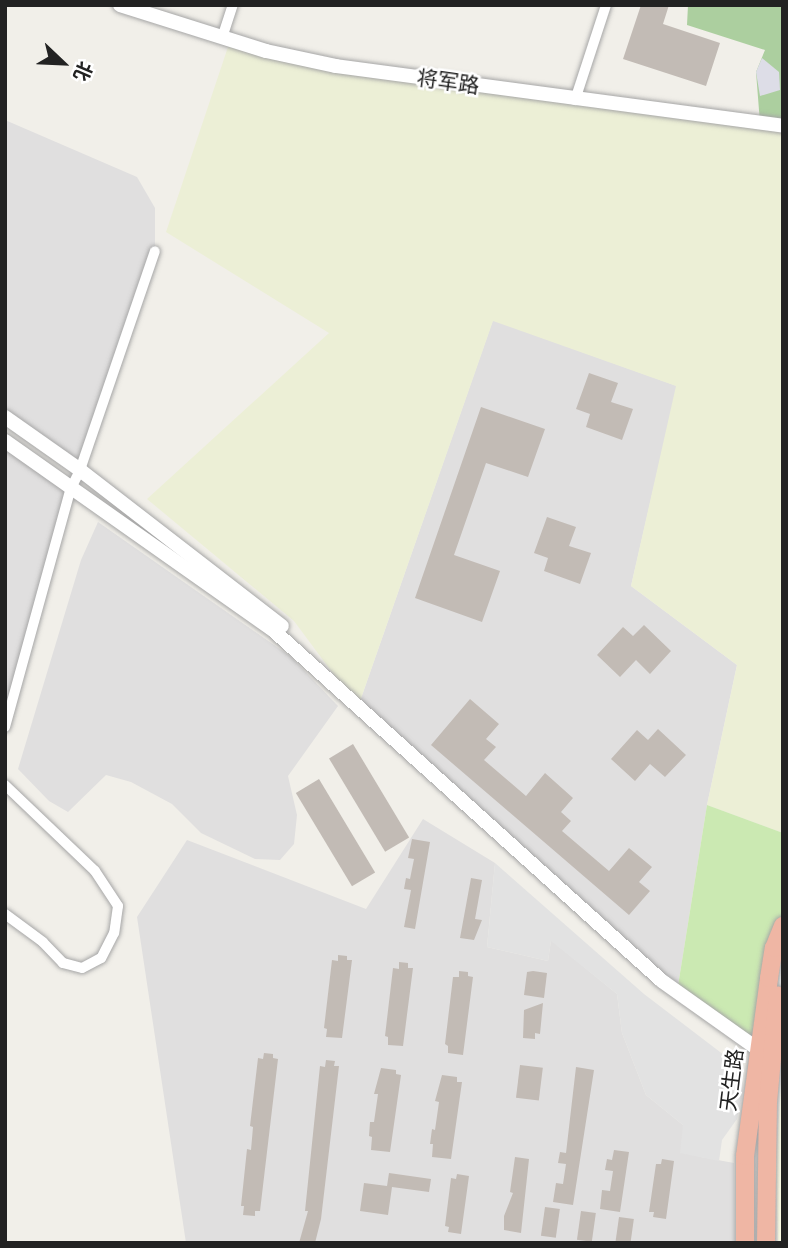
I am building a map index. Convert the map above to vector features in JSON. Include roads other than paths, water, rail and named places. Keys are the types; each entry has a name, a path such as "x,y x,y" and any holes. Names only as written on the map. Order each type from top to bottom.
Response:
{"highway":[{"name":"天生路","path":"745,1243 745,1156 774,948 783,926"},
{"name":"天生路","path":"766,1243 768,1102 783,964"}],"street":[{"name":"将军路","path":"120,5 266,51 336,66 575,100 783,125"},
{"path":"222,38 233,5"},
{"path":"575,100 606,5"},
{"path":"5,727 71,488 80,470 155,251"},
{"path":"5,417 80,470 276,620 378,725"},
{"path":"5,441 273,630 662,981 759,1049"},
{"path":"5,785 95,871 118,906 114,933 101,958 82,968 62,963 43,942 5,914"}]}
